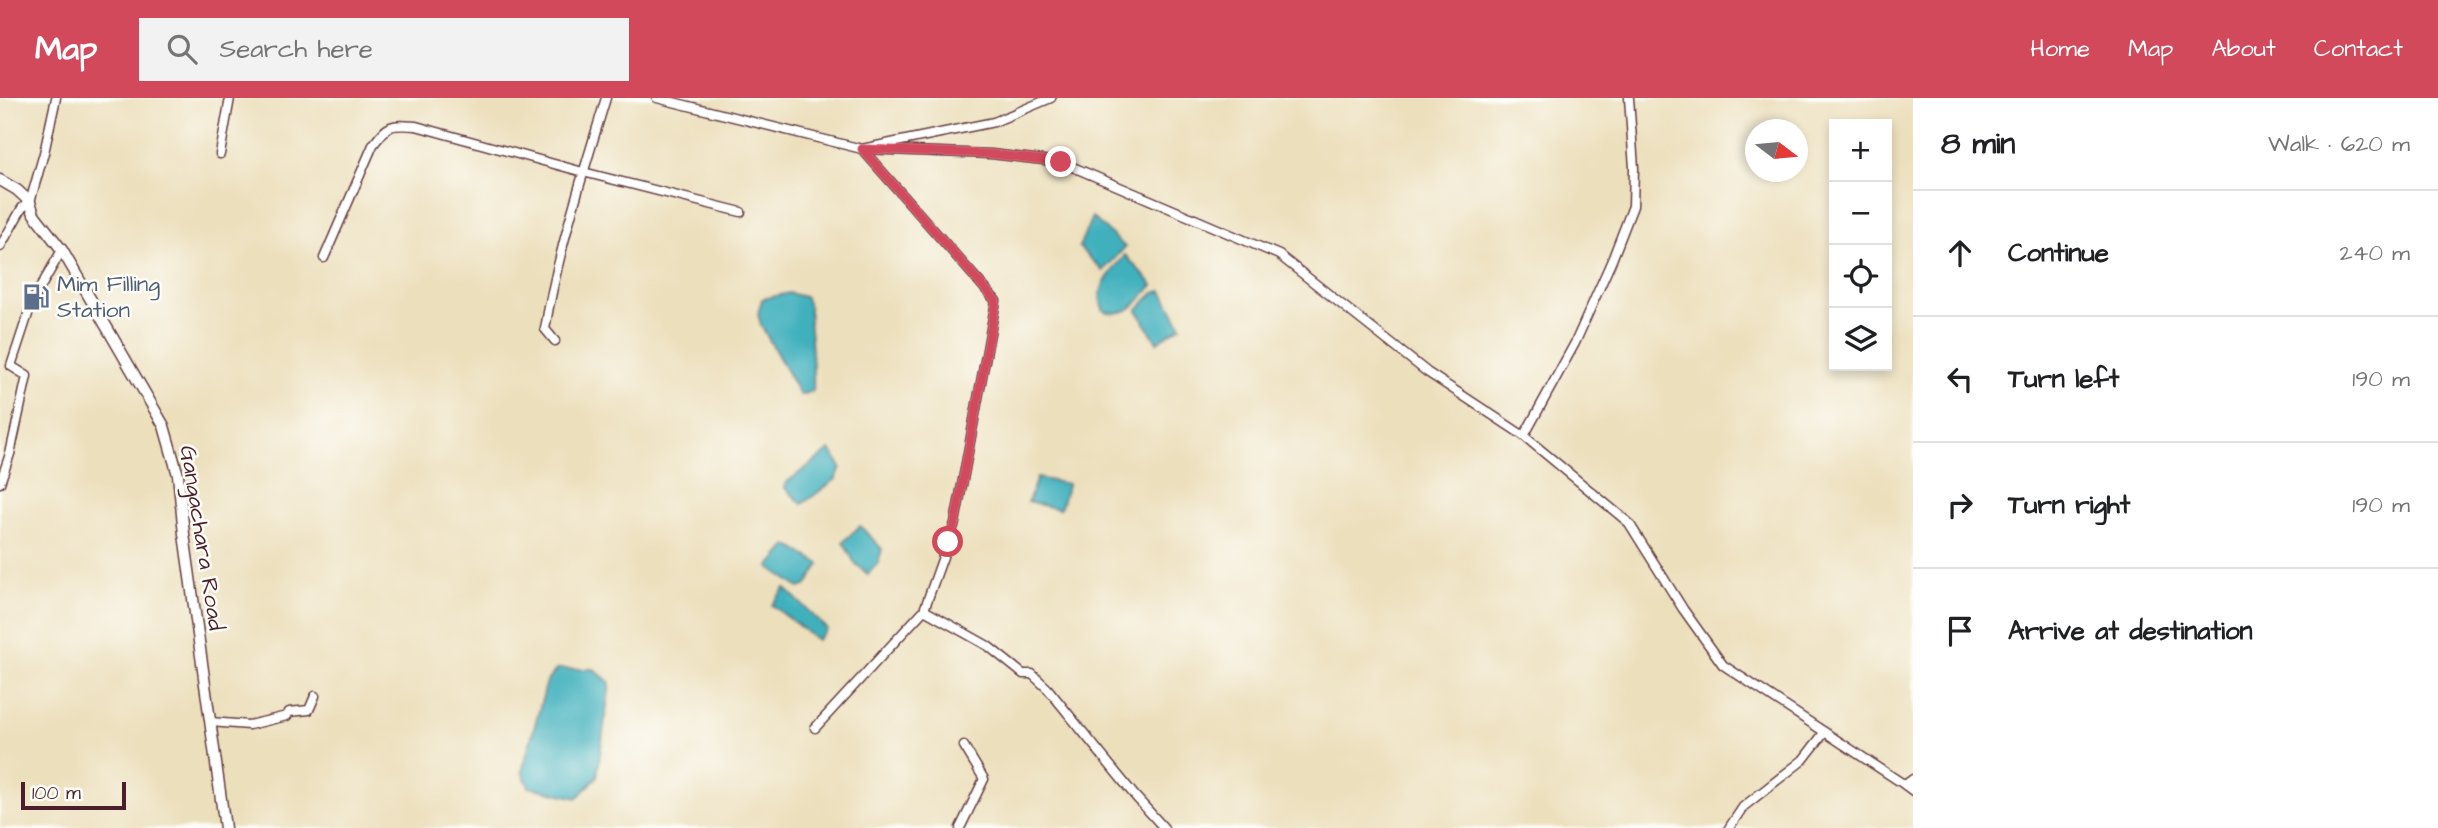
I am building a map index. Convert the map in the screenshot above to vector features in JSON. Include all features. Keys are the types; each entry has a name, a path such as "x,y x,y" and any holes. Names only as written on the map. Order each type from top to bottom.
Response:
{"main road":[{"name":"Gangachara Road","path":"0,180 30,202 34,214 62,250 164,426 178,475 225,828"}],"street":[{"path":"0,247 22,208 30,202 44,153 55,98"},
{"path":"220,154 230,98"},
{"path":"555,341 545,329 549,306 583,172 606,98"},
{"path":"657,98 862,149 991,154 1061,162 1279,255 1427,372 1524,436 1629,523 1683,609 1723,665 1824,733 1909,782 1913,791"},
{"path":"862,149 994,121 1051,98"},
{"path":"1524,436 1575,343 1633,206 1634,168 1629,98"},
{"path":"324,258 373,145 385,129 393,124 416,126 741,212"},
{"path":"815,728 924,610 955,523 996,301 862,149"},
{"path":"0,483 10,454 27,376 10,366 32,302 62,250"},
{"path":"924,610 988,646 1023,674 1032,674 1048,689 1164,828"},
{"path":"210,722 249,725 287,716 289,712 309,710 315,696"},
{"path":"1729,828 1743,807 1803,760 1824,733"},
{"path":"960,828 984,779 964,746"}],"water":[{"path":"1092,217 1125,247 1103,271 1079,247"},
{"path":"1125,255 1153,285 1127,310 1113,313 1104,311 1100,295 1102,288"},
{"path":"1162,291 1181,326 1157,342 1137,310 1154,293"},
{"path":"789,293 805,297 810,309 813,391 800,395 761,325 758,314 762,299"},
{"path":"830,450 841,467 836,479 802,504 784,487 786,483"},
{"path":"1037,478 1068,484 1060,509 1028,502"},
{"path":"860,526 882,549 878,563 868,574 855,563 843,542"},
{"path":"788,545 820,564 806,586 799,588 769,567"},
{"path":"785,588 827,629 817,640 772,605"},
{"path":"557,669 594,669 610,683 597,777 577,798 529,787 522,772 547,681"}],"place":[{"name":"Mim Filling Station","path":"36,297"}],"route":[{"path":"948,542 955,523 996,301 862,149 991,154 1061,162"}]}
